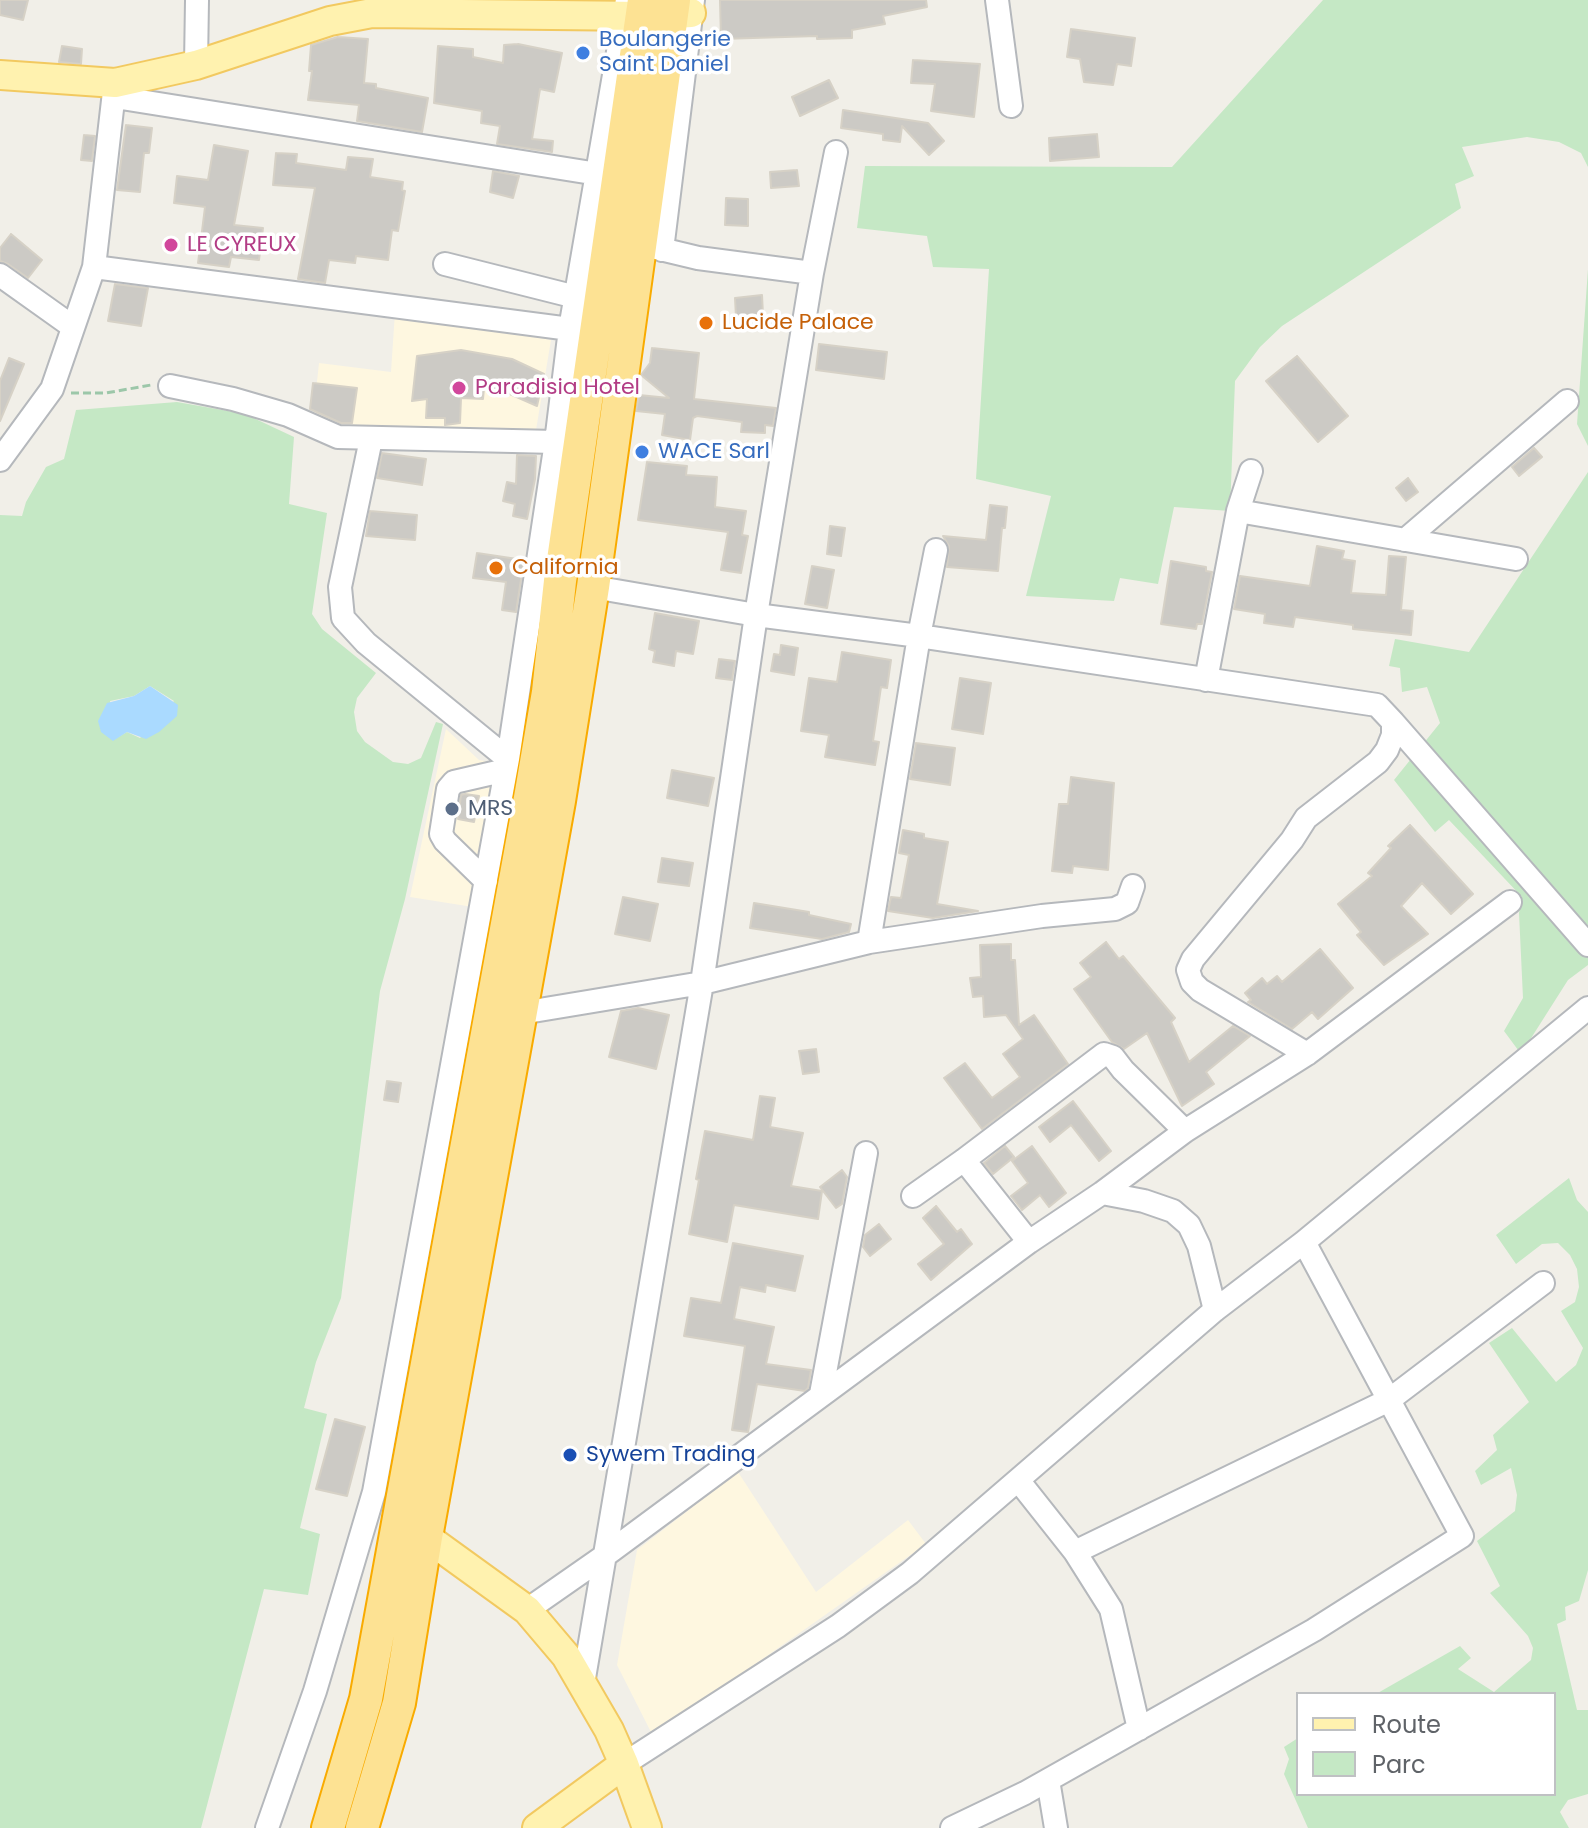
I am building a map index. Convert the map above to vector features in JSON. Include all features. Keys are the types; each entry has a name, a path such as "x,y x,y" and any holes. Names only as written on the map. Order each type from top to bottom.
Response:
{"highway":[{"path":"362,1828 399,1703 426,1537 559,801 652,247 659,7"},
{"path":"328,1828 366,1699 536,764 548,692 560,581 659,7"}],"main road":[{"path":"0,75 115,90 196,65 350,8 372,13 468,6 659,7"},
{"path":"426,1537 527,1610 566,1656 624,1764 647,1828"},
{"path":"537,1828 624,1764"}],"street":[{"path":"196,65 197,0"},
{"path":"997,0 1011,106"},
{"path":"267,1828 315,1691 374,1492 507,764 570,329 598,174 659,7"},
{"path":"0,460 52,389 94,267 115,90 598,174"},
{"path":"583,1684 702,983 756,615 812,273 836,152"},
{"path":"652,247 698,258 812,273"},
{"path":"445,264 576,297"},
{"path":"94,267 570,329"},
{"path":"0,275 73,327"},
{"path":"170,386 274,411 338,437 556,442"},
{"path":"1405,540 1567,401"},
{"path":"371,439 340,587 343,618 366,643 507,764"},
{"path":"1206,680 1238,511 1251,471"},
{"path":"1238,511 1516,559"},
{"path":"869,942 936,550"},
{"path":"593,587 756,615 919,636 1377,705 1588,945"},
{"path":"1307,1054 1200,990 1192,982 1188,970 1193,959 1292,840 1306,818 1378,762 1393,735 1393,722"},
{"path":"486,881 441,834 448,789 454,782 507,764"},
{"path":"521,1013 702,983 869,942 1042,916 1115,909 1127,903 1133,886"},
{"path":"527,1610 1029,1242 1185,1131 1307,1054 1510,902"},
{"path":"624,1764 838,1626 910,1573 1215,1310 1304,1242 1588,1008"},
{"path":"913,1196 1104,1054 1113,1057 1185,1131"},
{"path":"821,1394 866,1153"},
{"path":"964,1160 1029,1242"},
{"path":"1102,1193 1144,1201 1173,1211 1189,1225 1199,1246 1215,1310"},
{"path":"952,1828 1048,1780 1314,1630 1462,1536 1304,1242"},
{"path":"1075,1552 1389,1400 1543,1283"},
{"path":"1018,1480 1075,1552 1111,1609 1139,1729"},
{"path":"1048,1780 1056,1828"}],"path":[{"path":"52,389 70,393 106,393 151,385 170,386"}],"shaded area":[{"path":"395,312 551,340 536,430 408,433 312,428 319,363 391,372"},
{"path":"446,729 479,760 498,763 473,907 410,897"},
{"path":"738,1472 816,1592 908,1520 926,1544 653,1736 617,1665 637,1550"}],"green space":[{"path":"1323,0 1588,0 1588,167 1581,153 1559,142 1527,137 1462,147 1474,176 1455,184 1461,208 1282,326 1260,347 1235,381 1230,511 1174,507 1158,584 1120,578 1114,601 1026,596 1051,496 976,479 989,269 933,267 927,236 857,228 865,166 1172,167"},
{"path":"1588,269 1588,446 1577,424"},
{"path":"177,402 245,414 294,437 289,504 327,513 312,614 322,629 376,673 357,698 354,712 357,731 365,742 393,762 408,764 421,758 436,722 443,724 405,899 380,991 341,1298 316,1362 304,1408 327,1414 300,1528 320,1534 308,1595 264,1589 201,1828 0,1828 0,515 22,516 26,502 46,467 64,459 76,410","holes":["150,686 174,701 140,738 127,732 118,737 110,701 134,696"]},
{"path":"1588,472 1588,965 1568,980 1521,1054 1504,1031 1523,998 1519,913 1522,897 1449,820 1435,832 1394,780 1440,723 1427,687 1402,692 1400,668 1389,666 1395,639 1469,652"},
{"path":"1569,1178 1577,1200 1588,1212 1588,1570 1579,1601 1565,1607 1566,1620 1557,1624 1577,1710 1588,1710 1588,1794 1568,1800 1560,1812 1569,1828 1308,1828 1284,1774 1289,1759 1284,1747 1296,1739 1296,1796 1556,1796 1556,1692 1494,1692 1531,1660 1533,1648 1528,1636 1490,1593 1500,1586 1477,1541 1515,1511 1517,1495 1511,1468 1481,1485 1475,1471 1497,1450 1493,1435 1529,1402 1489,1343 1512,1328 1556,1382 1576,1365 1583,1348 1561,1311 1575,1302 1579,1287 1577,1269 1570,1255 1558,1243 1542,1244 1516,1264 1496,1235"},
{"path":"1460,1646 1471,1658 1458,1669 1494,1692 1380,1692"}],"water":[{"path":"150,686 178,705 177,716 146,739 127,732 113,741 101,732 98,721 107,703 134,696"}],"building":[{"path":"0,0 28,0 23,20 0,15"},
{"path":"720,0 926,0 927,7 883,16 885,24 852,30 852,38 721,39"},
{"path":"1071,29 1135,38 1131,66 1117,64 1113,85 1084,82 1080,59 1067,57"},
{"path":"338,37 368,39 364,83 428,98 422,132 357,121 359,105 308,100 312,71 309,71 311,45"},
{"path":"518,44 562,53 554,92 540,89 532,139 553,141 552,152 497,144 500,126 481,123 482,111 434,103 438,46 473,49 473,57 503,63 504,45"},
{"path":"62,46 82,49 81,64 59,62"},
{"path":"913,60 980,64 974,117 931,111 935,84 911,83"},
{"path":"829,80 838,98 800,116 792,97"},
{"path":"843,110 928,123 944,141 929,155 902,126 900,142 883,140 883,134 841,128"},
{"path":"126,125 152,128 149,153 144,153 140,192 117,190"},
{"path":"1097,134 1099,157 1050,161 1049,138"},
{"path":"84,135 95,136 92,161 81,160"},
{"path":"214,145 248,151 234,225 263,228 259,260 231,257 229,267 198,263 205,207 174,203 177,176 208,180"},
{"path":"276,153 297,154 296,163 346,170 348,157 373,159 370,177 403,182 402,190 405,191 398,231 392,230 388,260 356,256 355,263 329,260 325,283 298,279 315,188 273,185"},
{"path":"797,170 799,186 771,188 770,172"},
{"path":"493,171 519,176 513,198 490,192"},
{"path":"726,198 748,199 748,226 725,225"},
{"path":"11,234 42,260 28,278 0,261 0,248"},
{"path":"115,284 148,288 141,326 108,321"},
{"path":"762,295 763,315 736,317 735,298"},
{"path":"819,344 887,352 884,379 816,370"},
{"path":"652,348 699,353 694,399 776,408 773,426 765,425 765,433 741,432 742,422 697,416 693,418 690,440 662,435 665,414 636,411 639,395 669,398 641,375 650,363"},
{"path":"461,350 512,359 544,374 537,406 503,391 484,388 483,399 461,398 460,423 445,425 445,418 426,418 427,399 412,401 417,356"},
{"path":"1297,356 1348,416 1318,442 1266,381"},
{"path":"9,358 24,364 0,421 0,381"},
{"path":"313,383 357,388 352,423 341,423 310,409"},
{"path":"1534,448 1542,457 1519,476 1512,467"},
{"path":"382,453 426,459 422,485 377,478"},
{"path":"517,455 536,456 527,519 513,516 515,504 503,501 507,482 516,484"},
{"path":"647,462 687,466 686,475 717,477 715,507 746,511 742,535 748,536 741,573 721,570 728,532 638,520"},
{"path":"1408,478 1418,492 1406,501 1396,488"},
{"path":"990,505 1007,507 998,571 947,567 949,546 943,536 986,540"},
{"path":"370,511 417,515 415,540 366,536"},
{"path":"830,526 845,528 841,556 827,554"},
{"path":"1317,546 1344,551 1342,559 1355,561 1351,593 1386,595 1389,556 1406,557 1401,610 1413,611 1411,635 1353,629 1353,625 1295,617 1293,627 1264,623 1265,614 1234,609 1240,576 1310,586"},
{"path":"477,553 524,560 516,612 502,610 506,582 473,578"},
{"path":"1171,561 1206,567 1206,571 1212,572 1202,624 1197,624 1196,629 1161,624"},
{"path":"812,566 834,570 827,608 805,604"},
{"path":"655,613 699,621 693,654 676,651 674,666 653,662 655,651 649,649"},
{"path":"781,645 798,648 794,675 771,671 774,654 780,655"},
{"path":"842,652 891,660 887,688 881,687 873,741 879,742 875,765 825,757 829,735 801,731 809,678 837,682"},
{"path":"719,659 735,661 732,680 716,678"},
{"path":"960,678 991,683 983,734 952,729"},
{"path":"916,743 955,748 950,785 910,779"},
{"path":"672,770 714,778 708,806 667,798"},
{"path":"1071,777 1114,783 1108,870 1073,866 1072,873 1052,871 1059,804 1068,804"},
{"path":"461,795 479,796 474,822 458,819"},
{"path":"1410,825 1473,894 1451,914 1422,883 1401,906 1428,934 1384,965 1357,935 1361,932 1338,904 1372,876 1368,873 1391,848 1388,846"},
{"path":"903,830 948,842 937,904 978,911 933,918 888,911 891,897 901,898 909,855 899,853"},
{"path":"662,858 693,863 689,886 658,882"},
{"path":"623,897 658,904 650,941 615,934"},
{"path":"754,903 809,912 809,915 851,924 849,932 822,939 750,928"},
{"path":"1106,942 1119,959 1123,956 1175,1018 1171,1022 1189,1062 1233,1026 1250,1036 1206,1072 1214,1084 1182,1106 1147,1033 1124,1049 1112,1042 1074,989 1091,977 1080,963"},
{"path":"1011,944 1011,960 1015,960 1019,1025 1034,1015 1068,1064 982,1129 944,1078 965,1063 992,1098 1020,1077 1003,1054 1023,1039 1006,1015 984,1017 983,996 973,997 970,978 981,977 980,945"},
{"path":"1320,949 1353,988 1318,1019 1312,1012 1292,1029 1248,1002 1251,1000 1245,993 1262,978 1267,984 1277,976 1282,982"},
{"path":"638,1008 669,1015 656,1069 609,1057 621,1011"},
{"path":"816,1049 819,1072 803,1074 799,1051"},
{"path":"387,1081 401,1083 398,1102 384,1100"},
{"path":"760,1096 775,1098 770,1127 803,1133 791,1186 822,1191 818,1219 734,1205 727,1242 689,1234 705,1131 753,1140"},
{"path":"1073,1101 1111,1151 1099,1161 1071,1125 1050,1142 1039,1127"},
{"path":"1005,1146 1014,1157 993,1174 984,1163"},
{"path":"1032,1146 1066,1193 1049,1207 1040,1195 1022,1210 1011,1196 1028,1183 1012,1161"},
{"path":"842,1170 847,1177 842,1204 836,1208 820,1187"},
{"path":"936,1206 957,1232 961,1229 972,1244 931,1280 918,1264 944,1244 923,1218"},
{"path":"879,1224 891,1239 870,1256 863,1247 865,1235"},
{"path":"733,1243 803,1256 795,1291 766,1285 765,1292 740,1287 734,1319 774,1327 766,1364 811,1370 805,1391 757,1384 748,1432 732,1430 745,1346 684,1336 691,1298 721,1303"},
{"path":"335,1419 365,1427 347,1496 316,1489"}],"place":[{"name":"Boulangerie Saint Daniel","path":"583,53"},
{"name":"LE CYREUX","path":"171,245"},
{"name":"Lucide Palace","path":"706,323"},
{"name":"Paradisia Hotel","path":"459,388"},
{"name":"WACE Sarl","path":"642,452"},
{"name":"California","path":"496,568"},
{"name":"MRS","path":"452,809"},
{"name":"Sywem Trading","path":"570,1455"}]}
